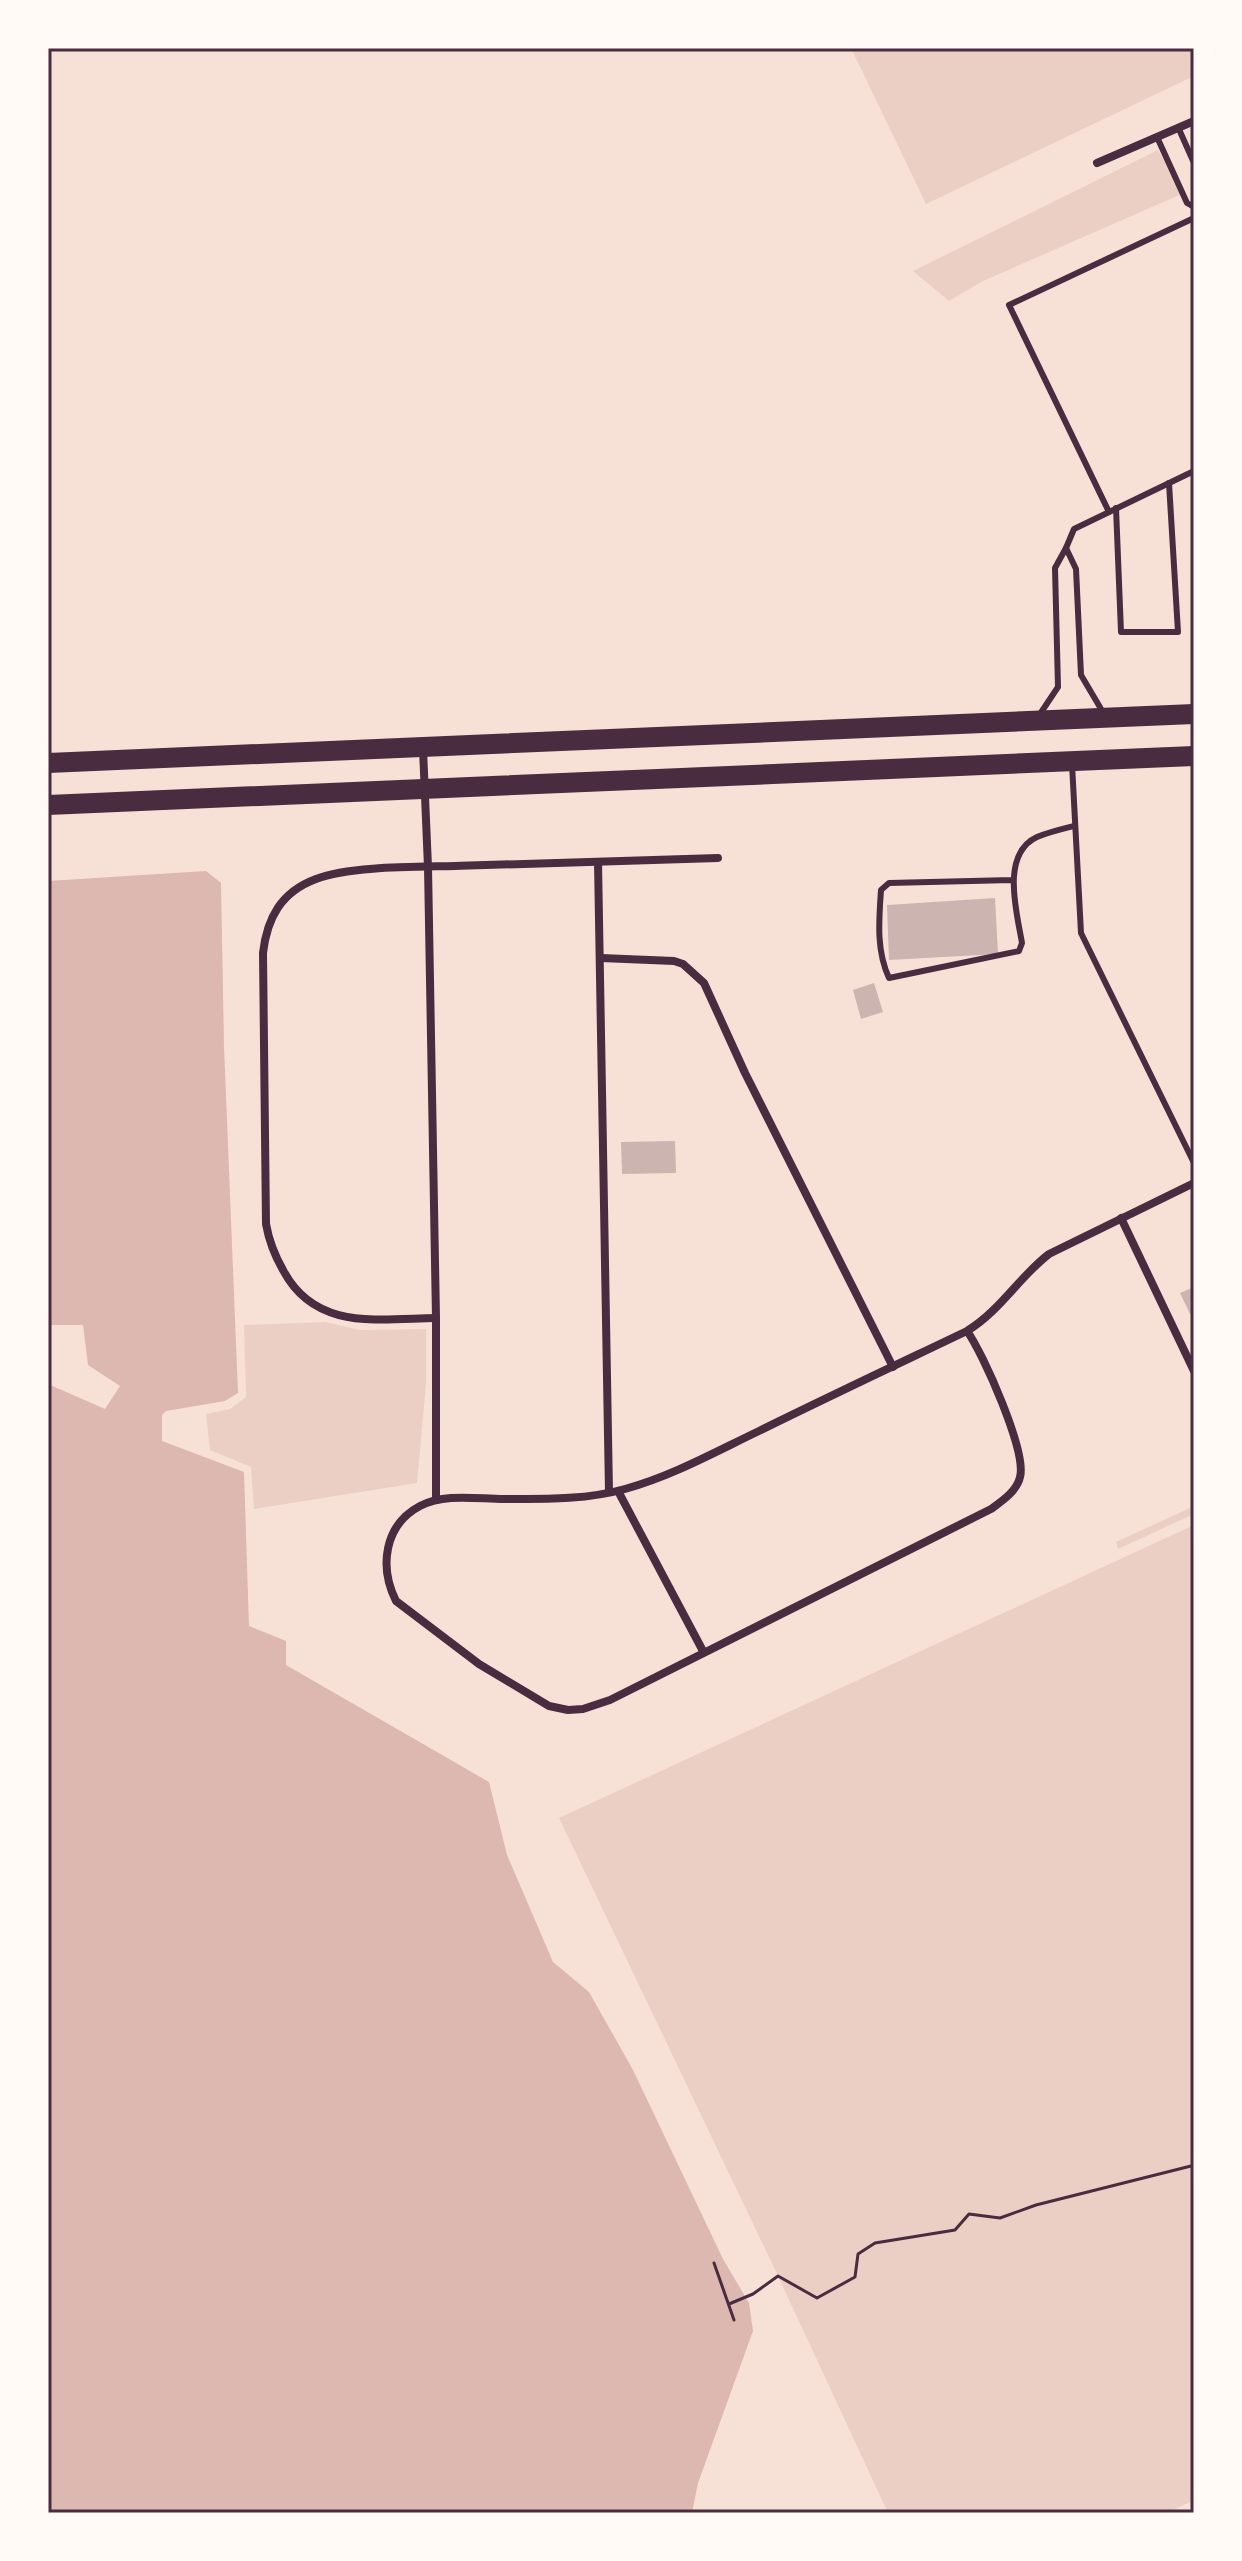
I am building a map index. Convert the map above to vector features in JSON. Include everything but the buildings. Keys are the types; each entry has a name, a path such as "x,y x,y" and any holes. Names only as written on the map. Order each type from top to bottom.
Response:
{"highway":[{"path":"48,763 1194,714"},
{"path":"48,805 1194,756"}],"street":[{"path":"1097,163 1194,121"},
{"path":"423,747 436,1318 436,1500"},
{"path":"436,1318 359,1319 315,1307 302,1298 275,1256 266,1224 263,953 265,933 272,914 282,900 314,879 336,873 718,858"},
{"path":"598,862 614,1492 703,1651"},
{"path":"601,958 674,961 697,973 893,1367"},
{"path":"967,1331 986,1365 1015,1438 1021,1466 1018,1484 991,1509 610,1700 583,1709 549,1706 479,1664 396,1601 389,1587 387,1546 404,1517 420,1506 436,1500 565,1498 614,1492 671,1473 967,1331 1001,1305 1037,1263 1049,1254 1194,1183"},
{"path":"1121,1218 1194,1371"}],"lane":[{"path":"1178,127 1194,163"},
{"path":"1157,137 1187,203 1194,207"},
{"path":"1109,512 1009,305 1194,218"},
{"path":"1035,720 1058,687 1055,568 1074,529 1194,471"},
{"path":"1116,508 1121,632 1178,632 1169,483"},
{"path":"1066,548 1076,569 1081,675 1106,717"},
{"path":"1071,761 1081,933 1194,1163"},
{"path":"1012,880 889,883 881,890 878,927 882,964 889,978 1019,951 1022,943 1012,880 1019,856 1034,838 1074,826"}],"path":[{"path":"729,2304 753,2294 778,2276 817,2298 855,2277 858,2254 875,2243 955,2230 969,2214 1000,2218 1036,2205 1191,2166"},
{"path":"714,2263 734,2320"}],"shaded area":[{"path":"851,48 1194,48 1194,76 926,204"},
{"path":"1158,150 1184,193 983,281 949,301 913,271"},
{"path":"206,871 221,883 224,1046 238,1393 225,1401 166,1411 162,1415 162,1441 244,1472 249,1626 286,1641 286,1665 489,1782 507,1855 553,1962 589,1992 633,2070 723,2259 749,2303 753,2331 698,2483 692,2513 48,2513 48,1384 105,1409 120,1386 88,1365 83,1325 48,1325 48,881"},
{"path":"325,1322 360,1330 426,1329 426,1384 417,1483 254,1509 251,1467 210,1450 206,1414 230,1409 246,1397 244,1325"},
{"path":"1194,1506 1194,1514 1118,1549 1116,1542"},
{"path":"1194,1525 1194,2500 1167,2513 888,2513 559,1818"}]}
